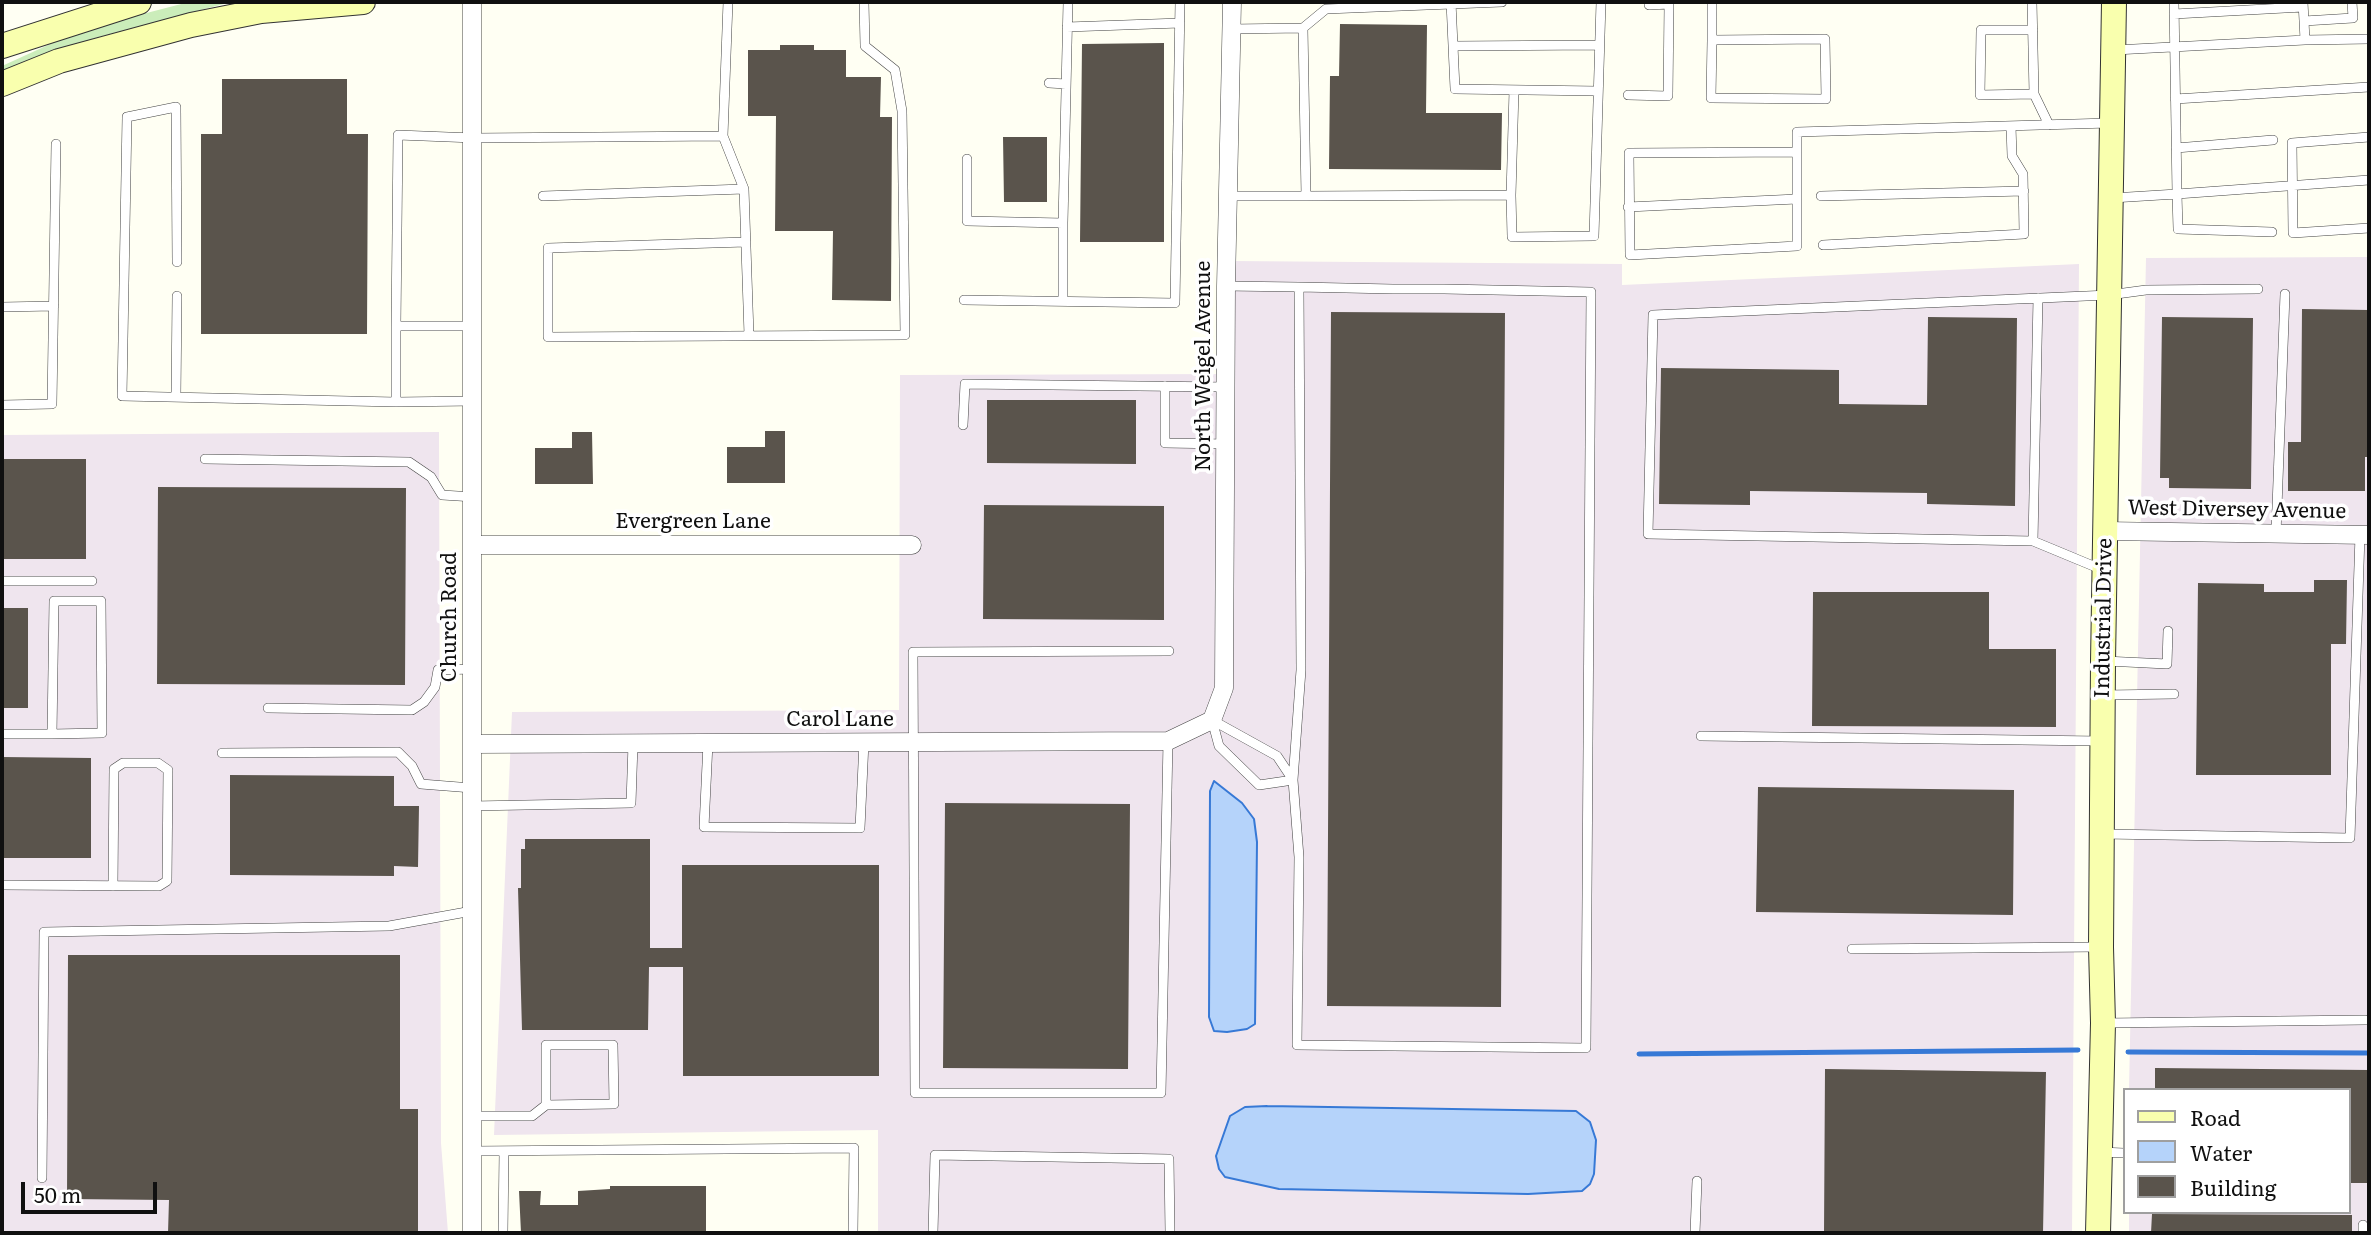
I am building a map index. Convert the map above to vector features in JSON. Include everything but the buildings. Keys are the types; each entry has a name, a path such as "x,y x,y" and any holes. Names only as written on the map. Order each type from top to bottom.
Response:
{"street":[{"path":"2,46 139,2"},
{"path":"2,84 59,61 191,25 261,11 363,2"},
{"name":"Church Road","path":"472,2 472,1233"},
{"name":"North Weigel Avenue","path":"1208,722 1224,688 1226,286 1232,2"},
{"name":"Industrial Drive","path":"2098,1233 2104,1023 2101,947 2102,741 2114,2"},
{"name":"West Diversey Avenue","path":"2105,531 2365,535"},
{"name":"Evergreen Lane","path":"474,545 912,545"},
{"name":"Carol Lane","path":"472,744 1168,741 1208,722"}],"lane":[{"path":"728,2 723,136 744,189 749,335"},
{"path":"746,242 548,248 548,337 905,335 902,111 895,70 865,46 864,2"},
{"path":"1063,301 1068,2"},
{"path":"964,300 1175,303 1180,2"},
{"path":"1231,29 1303,28 1326,9 1502,2"},
{"path":"1514,90 1512,237 1594,236 1601,2"},
{"path":"1628,95 1668,96 1669,4 1649,5 1649,2"},
{"path":"1712,2 1711,98 1826,99 1825,39 1712,40"},
{"path":"2032,2 2034,94 2049,125"},
{"path":"2174,2 2178,229 2272,232"},
{"path":"2304,21 2353,18 2352,2"},
{"path":"1451,3 1455,89 1598,91"},
{"path":"2175,15 2303,4 2305,40"},
{"path":"1067,27 1180,23"},
{"path":"1303,28 1306,196"},
{"path":"2033,30 1980,30 1980,95 2034,94"},
{"path":"2113,50 2369,39"},
{"path":"1453,46 1599,45"},
{"path":"1049,83 1066,84"},
{"path":"2175,99 2369,87"},
{"path":"177,262 176,107 127,117 122,396 396,402 474,401"},
{"path":"1797,152 1629,153 1630,255 1797,246 1797,152 1797,132 2112,123"},
{"path":"1823,245 2024,234 2024,174 2012,156 2011,126"},
{"path":"396,402 398,135 474,138 723,136"},
{"path":"2369,137 2292,143 2293,233 2369,228"},
{"path":"2176,148 2273,141"},
{"path":"2,405 52,404 56,144"},
{"path":"967,159 967,221 1063,223"},
{"path":"2111,198 2369,180"},
{"path":"543,196 744,189"},
{"path":"1821,196 2024,191"},
{"path":"1228,196 1511,195"},
{"path":"1629,207 1797,199"},
{"path":"1226,286 1299,287 1591,292 1586,1048 1297,1045 1298,857 1293,780 1301,670 1299,287"},
{"path":"2105,571 2033,541 1648,534 1653,315 2109,295 2146,290 2258,289"},
{"path":"2276,534 2286,294"},
{"path":"176,397 177,296"},
{"path":"2033,541 2038,298"},
{"path":"2,307 54,306"},
{"path":"397,326 474,326"},
{"path":"963,425 965,384 1226,387"},
{"path":"1165,386 1164,443 1226,444"},
{"path":"205,460 409,463 431,477 442,495 474,497"},
{"path":"2102,834 2350,838 2365,535"},
{"path":"2,581 92,582"},
{"path":"2,734 52,734 102,733 101,601 54,601 52,734"},
{"path":"2103,662 2167,664 2168,631"},
{"path":"1168,741 1161,1093 915,1093 913,652 1169,651"},
{"path":"268,708 412,710 424,702 435,687 438,670 473,669"},
{"path":"2103,695 2174,694"},
{"path":"1208,722 1278,755 1293,780"},
{"path":"1208,722 1219,746 1259,785 1293,780"},
{"path":"1701,736 2102,741"},
{"path":"708,743 704,827 860,828 863,742"},
{"path":"222,753 398,752 412,766 421,784 472,797 631,803 633,744"},
{"path":"2,885 113,886 159,886 167,881 168,770 158,763 123,763 114,769 113,886"},
{"path":"42,1178 44,932 389,926 472,911"},
{"path":"1852,949 2101,947"},
{"path":"2104,1023 2365,1020"},
{"path":"472,1116 532,1116 546,1105 614,1104 613,1045 546,1045 546,1105"},
{"path":"472,1152 854,1147 853,1233"},
{"path":"503,1233 504,1151"},
{"path":"2099,1152 2122,1153"},
{"path":"933,1233 935,1155 1170,1159 1170,1233"},
{"path":"1695,1233 1697,1181"}],"shaded area":[{"path":"2369,257 2369,1233 2129,1233 2129,1214 2350,1214 2350,1088 2129,1088 2146,258"},
{"path":"1230,261 1622,264 1622,285 2079,264 2072,1233 878,1233 878,1130 494,1135 512,712 899,710 900,375 1229,374"},
{"path":"439,432 441,1143 448,1233 2,1233 2,435"}],"green space":[{"path":"189,2 231,2 95,38 2,72 2,66 81,30"}],"water":[{"path":"1214,781 1242,803 1254,819 1257,842 1255,1024 1247,1029 1227,1032 1214,1031 1209,1017 1210,791"},
{"path":"1245,1107 1576,1111 1590,1122 1596,1140 1594,1174 1590,1184 1582,1191 1528,1194 1279,1189 1225,1177 1219,1169 1216,1156 1230,1116"}],"waterway":[{"path":"1639,1054 2078,1050"},
{"path":"2128,1052 2369,1053"}]}
